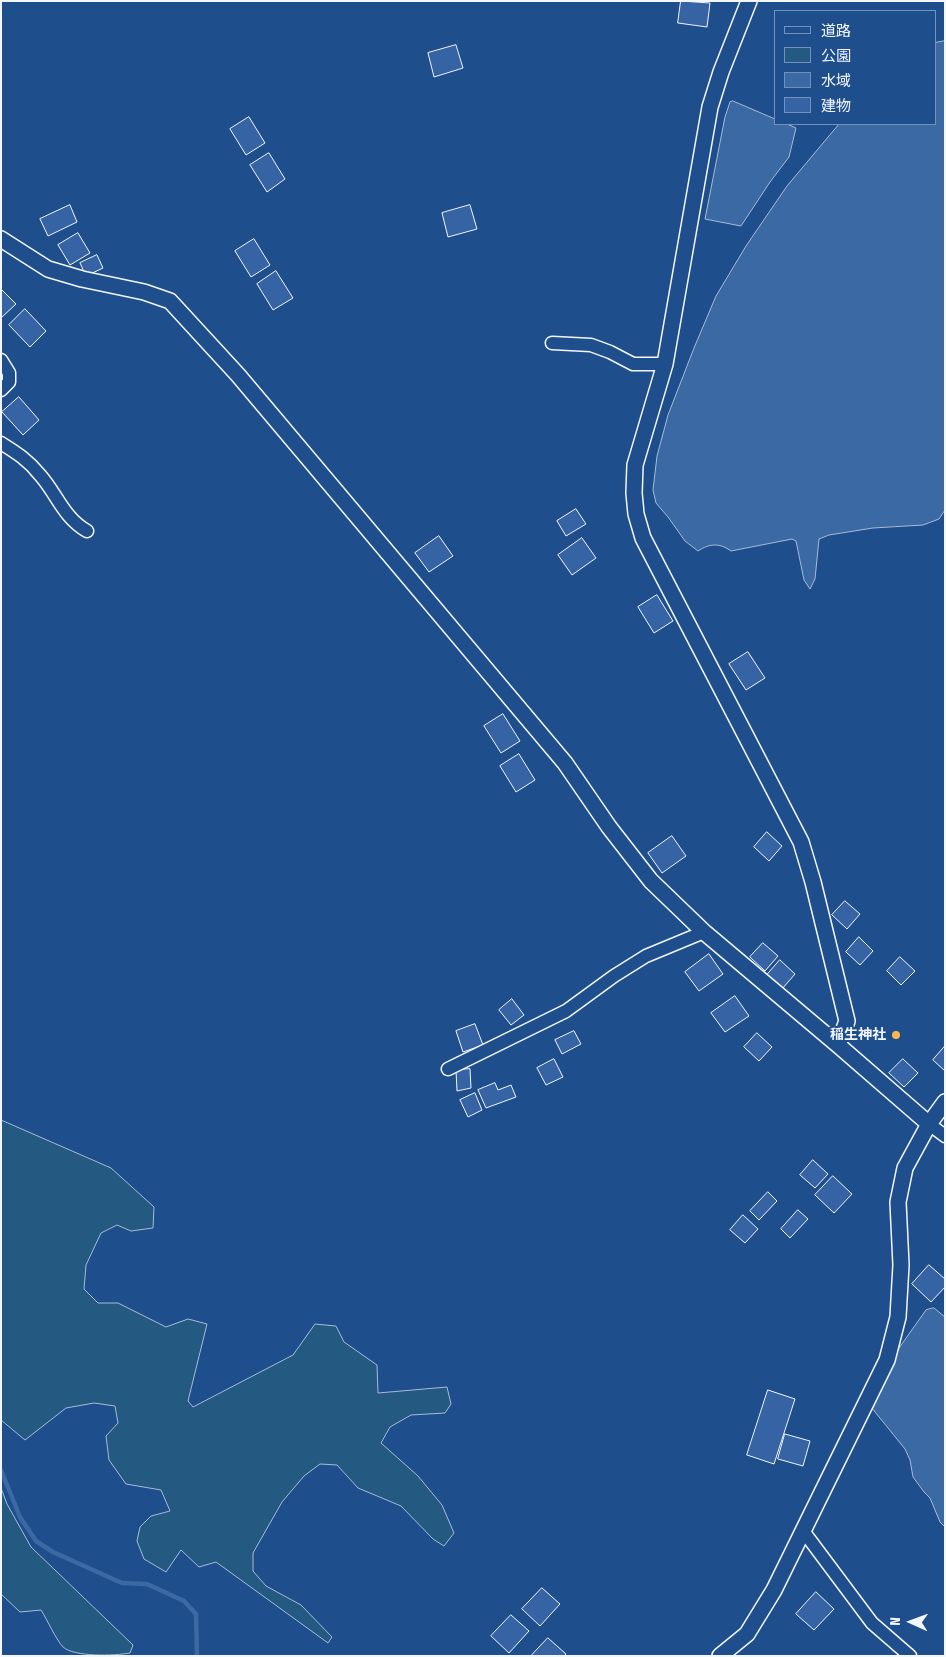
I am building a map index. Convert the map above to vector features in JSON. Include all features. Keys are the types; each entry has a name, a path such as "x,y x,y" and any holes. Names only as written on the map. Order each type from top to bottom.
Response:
{"street":[{"path":"749,1 721,72 710,107 665,364 635,465 634,492 636,514 643,538 801,842 813,882 846,1021 838,1045"},
{"path":"2,241 48,269 82,279 144,292 170,301 244,383 565,762 609,827 651,881 704,932 945,1136"},
{"path":"552,343 591,346 610,352 633,364 665,364"},
{"path":"1,360 9,372 9,382 1,390"},
{"path":"1,443 21,455 41,476 75,524 87,530"},
{"path":"448,1069 566,1011 614,976 646,956 704,932"},
{"path":"720,1656 747,1634 774,1590 888,1360 898,1317 901,1265 898,1202 905,1168 929,1124 945,1102"},
{"path":"804,1532 872,1623 910,1656"}],"green space":[{"path":"1,1120 111,1168 154,1207 153,1228 131,1231 117,1225 101,1233 86,1265 84,1289 98,1303 118,1303 166,1327 188,1319 207,1324 188,1401 193,1407 293,1355 315,1324 336,1326 344,1342 377,1365 378,1393 447,1387 451,1404 445,1413 411,1415 390,1427 381,1443 418,1476 442,1505 454,1533 444,1546 433,1539 401,1506 358,1488 337,1465 320,1464 304,1476 282,1502 253,1553 253,1571 266,1586 301,1605 332,1637 328,1643 216,1562 199,1567 181,1550 166,1572 144,1559 137,1541 140,1527 151,1516 170,1511 161,1490 126,1484 109,1460 106,1436 118,1423 115,1406 94,1403 66,1408 25,1440 1,1420"},
{"path":"1,1488 7,1504 31,1547 133,1645 130,1653 95,1655 68,1650 60,1643 41,1610 20,1612 1,1594"}],"water":[{"path":"945,41 945,510 939,519 923,525 873,528 829,535 819,539 815,579 810,589 804,580 796,541 792,539 731,551 723,546 715,545 707,546 698,551 685,541 656,503 653,490 657,456 668,415 716,296 746,246 787,186 838,125 936,125 936,43"},
{"path":"733,101 774,119 774,125 789,125 796,128 789,157 741,226 705,219 725,117 730,102"},
{"path":"934,1308 945,1317 945,1527 940,1522 930,1498 913,1477 910,1460 905,1449 871,1407 899,1348 926,1310"}],"building":[{"path":"681,1 710,3 707,27 678,23"},
{"path":"456,45 463,68 434,77 428,53"},
{"path":"249,117 265,143 246,155 230,129"},
{"path":"269,153 285,179 267,192 250,165"},
{"path":"70,205 77,222 48,236 40,219"},
{"path":"470,205 477,229 448,237 442,213"},
{"path":"78,233 90,253 70,265 58,245"},
{"path":"254,239 270,265 251,277 235,251"},
{"path":"97,255 103,268 86,276 80,263"},
{"path":"276,271 293,298 273,310 257,284"},
{"path":"1,289 16,304 1,318"},
{"path":"25,309 46,331 30,347 9,325"},
{"path":"19,397 39,420 23,435 2,412"},
{"path":"576,509 586,524 566,536 557,521"},
{"path":"439,536 453,556 429,572 415,553"},
{"path":"582,538 596,558 572,575 558,555"},
{"path":"657,595 673,621 654,633 638,607"},
{"path":"748,652 765,678 746,690 729,664"},
{"path":"503,714 520,741 501,753 484,726"},
{"path":"519,754 535,780 516,792 500,766"},
{"path":"767,832 782,846 769,861 754,847"},
{"path":"672,836 686,856 662,873 648,853"},
{"path":"845,901 860,914 847,929 832,915"},
{"path":"859,937 873,951 860,965 846,952"},
{"path":"763,943 778,956 765,971 750,957"},
{"path":"709,954 723,974 699,991 685,972"},
{"path":"900,957 915,971 901,985 887,971"},
{"path":"780,960 795,974 782,989 767,975"},
{"path":"735,996 749,1016 725,1032 711,1013"},
{"path":"512,999 524,1015 511,1025 499,1010"},
{"path":"475,1024 483,1045 463,1052 456,1031"},
{"path":"574,1031 581,1044 562,1054 555,1040"},
{"path":"757,1033 772,1047 759,1061 744,1047"},
{"path":"945,1046 945,1071 933,1060"},
{"path":"554,1059 563,1077 546,1085 537,1068"},
{"path":"903,1059 918,1073 904,1087 889,1073"},
{"path":"470,1069 471,1088 457,1091 456,1070"},
{"path":"495,1083 498,1090 511,1085 516,1097 486,1108 478,1090"},
{"path":"475,1093 482,1110 468,1117 460,1100"},
{"path":"813,1160 828,1174 815,1188 800,1175"},
{"path":"833,1176 852,1194 834,1213 815,1195"},
{"path":"768,1192 777,1201 759,1220 750,1211"},
{"path":"798,1210 808,1219 790,1238 781,1229"},
{"path":"743,1215 758,1229 745,1243 730,1230"},
{"path":"929,1265 945,1279 945,1287 931,1302 912,1284"},
{"path":"768,1390 795,1399 774,1464 747,1455"},
{"path":"785,1434 810,1441 803,1466 778,1459"},
{"path":"542,1588 560,1604 540,1626 522,1609"},
{"path":"816,1592 834,1609 814,1630 796,1614"},
{"path":"511,1615 529,1631 509,1653 491,1636"},
{"path":"548,1638 566,1654 564,1656 531,1656"}],"waterway":[{"path":"1,1470 20,1517 36,1541 53,1552 122,1583 147,1584 184,1601 196,1614 197,1656"}],"place":[{"name":"稲生神社","path":"896,1035"}]}
